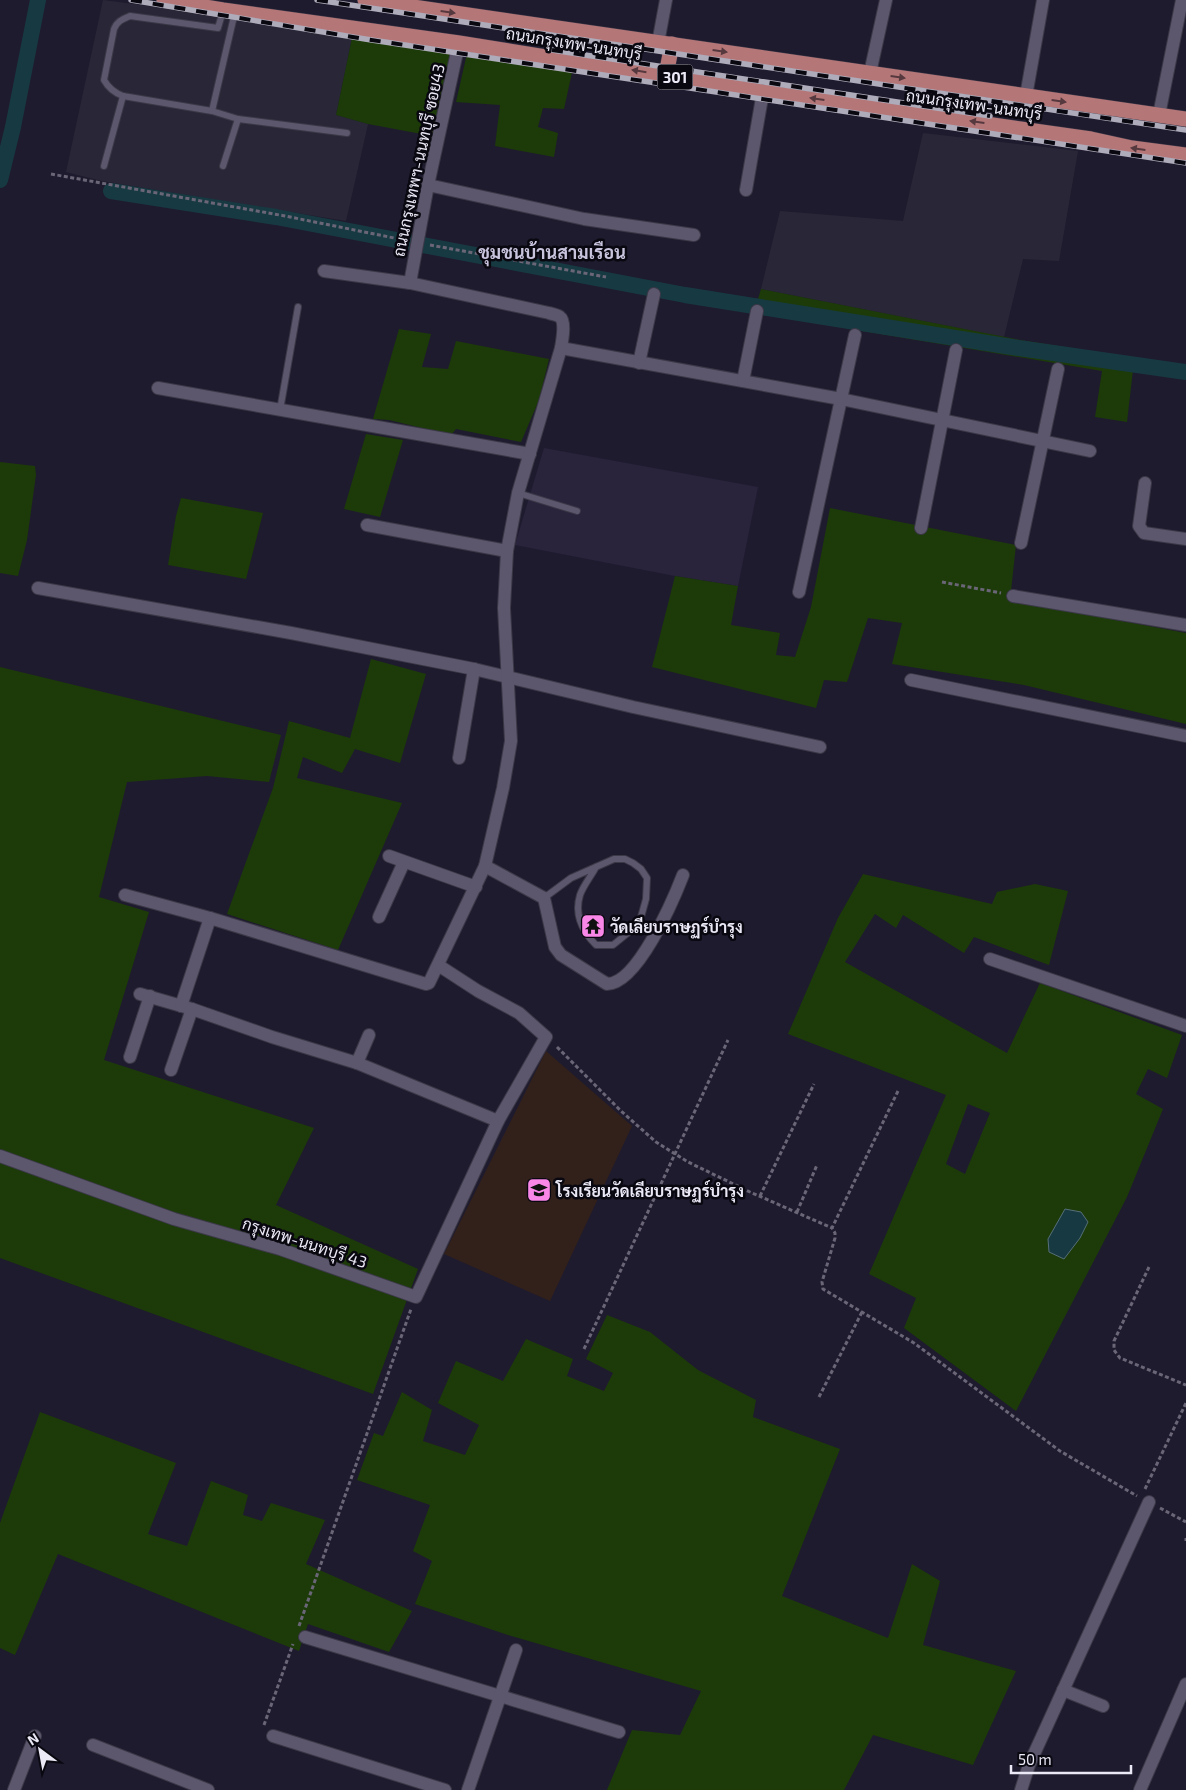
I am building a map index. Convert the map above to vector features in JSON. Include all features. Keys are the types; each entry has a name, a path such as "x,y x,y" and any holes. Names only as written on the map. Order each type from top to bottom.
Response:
{"main road":[{"name":"ถนนกรุงเทพ-นนทบุรี","path":"164,0 229,11 459,43 763,92 1091,139 1132,148 1186,155"},
{"name":"ถนนกรุงเทพ-นนทบุรี","path":"366,0 1186,119"},
{"path":"665,44 666,75"}],"street":[{"path":"665,44 666,0"},
{"path":"870,73 886,0"},
{"path":"1026,96 1043,0"},
{"path":"1159,115 1182,0"},
{"name":"ถนนกรุงเทพฯ-นนทบุรี ซอย43","path":"410,283 428,185 459,43"},
{"path":"746,190 763,92"},
{"path":"428,185 584,219 694,234"},
{"path":"125,896 210,918 424,984 429,983 476,887 484,866 503,788 511,741 504,608 507,550 518,493 561,348 563,320 561,317 410,283 324,271"},
{"path":"640,363 654,294"},
{"path":"743,382 757,311"},
{"path":"799,592 855,335"},
{"path":"561,348 841,399 1090,451"},
{"path":"921,528 956,350"},
{"path":"1021,542 1058,369"},
{"path":"158,388 530,454"},
{"path":"1145,483 1140,529 1144,532 1186,539"},
{"path":"367,525 507,550"},
{"path":"38,588 291,633 474,669 642,709 820,748"},
{"path":"1014,596 1186,625"},
{"path":"459,758 474,669"},
{"path":"911,680 1186,736"},
{"path":"389,856 476,887"},
{"path":"379,917 404,862"},
{"path":"484,866 544,898 555,947 561,954 607,984 620,981 628,973 657,933 683,875"},
{"path":"171,1070 210,918"},
{"path":"990,959 1186,1026"},
{"path":"416,1297 498,1121 546,1037 519,1013 478,991 438,965"},
{"path":"130,1057 145,995 356,1063 498,1121"},
{"path":"356,1063 369,1035"},
{"name":"กรุงเทพ-นนทบุรี 43","path":"0,1156 174,1219 280,1249 416,1297"},
{"path":"1022,1790 1029,1765 1145,1500"},
{"path":"301,1635 619,1732"},
{"path":"468,1790 516,1650"},
{"path":"1140,1790 1186,1684"},
{"path":"1063,1690 1103,1706"},
{"path":"14,1790 35,1736"},
{"path":"273,1736 445,1790"},
{"path":"93,1746 208,1790"}],"lane":[{"path":"229,11 218,28 130,16 120,21 114,29 104,80 115,93 123,96 212,111 238,119 347,133"},
{"path":"212,111 229,11"},
{"path":"104,166 123,96"},
{"path":"223,166 238,119"},
{"path":"280,410 298,307"},
{"path":"518,493 577,511"},
{"path":"544,898 571,878 614,859 625,859 641,870 647,878 646,899 641,917 634,928 613,944 596,945 588,938 578,913 580,895 596,867"}],"path":[{"path":"52,174 606,277"},
{"path":"942,582 1014,596"},
{"path":"546,1037 621,1111 656,1142 688,1162 832,1228 836,1233 822,1282 823,1289 914,1343 1060,1451 1186,1522"},
{"path":"584,1349 728,1040"},
{"path":"760,1196 814,1084"},
{"path":"832,1228 898,1091"},
{"path":"797,1212 818,1165"},
{"path":"1149,1267 1114,1341 1114,1350 1120,1358 1186,1386"},
{"path":"301,1635 416,1297"},
{"path":"819,1397 862,1312"},
{"path":"1145,1500 1186,1403"},
{"path":"263,1727 293,1642"}],"shaded area":[{"path":"103,0 353,33 336,115 368,124 346,221 102,181 66,172"},
{"path":"923,133 1078,151 1059,261 1023,259 1004,337 761,289 780,211 903,221"},
{"path":"544,448 758,487 738,586 675,576 515,545"},
{"name":"โรงเรียนวัดเลียบราษฏร์บำรุง","path":"546,1051 632,1126 550,1301 444,1254"},
{"path":"1065,1209 1081,1212 1088,1222 1080,1238 1064,1259 1049,1252 1048,1239"}],"green space":[{"path":"353,33 453,49 432,136 368,124 336,115"},
{"path":"468,49 573,68 564,109 543,108 538,127 558,133 554,157 495,146 500,105 456,102"},
{"path":"761,289 1020,340 1186,366 1186,378 1133,370 1127,422 1095,417 1102,371 767,315 758,299"},
{"path":"399,329 431,334 422,367 448,369 456,341 549,359 539,400 521,442 456,429 451,435 389,420 373,419"},
{"path":"366,434 403,440 380,517 344,509"},
{"path":"0,462 35,466 36,475 27,540 18,576 0,573"},
{"path":"181,498 263,513 246,579 168,565"},
{"path":"830,508 1016,545 1010,600 1186,633 1186,724 1024,685 892,664 902,623 868,618 847,682 824,680 816,708 652,667 675,576 738,586 731,625 780,633 776,655 795,657 811,607"},
{"path":"371,659 426,674 400,763 355,749 342,773 303,757 297,778 402,803 338,950 227,914 273,788 289,721 350,738"},
{"path":"0,667 281,735 269,782 207,776 127,782 99,897 149,912 104,1060 314,1128 276,1205 418,1269 373,1394 0,1258"},
{"path":"863,874 992,904 997,892 1035,884 1068,891 1049,965 974,937 964,953 903,915 896,928 875,914 845,962 1007,1053 1040,983 1182,1035 1167,1078 1148,1069 1136,1094 1163,1109 1127,1197 1016,1411 904,1328 916,1298 869,1274 946,1095 788,1034 838,918","holes":["968,1104 990,1113 965,1174 946,1164"]},
{"path":"607,1315 650,1332 698,1370 756,1400 753,1417 840,1449 782,1596 888,1638 912,1564 940,1581 923,1645 1016,1671 973,1765 873,1735 844,1790 607,1790 632,1730 680,1735 701,1691 508,1635 415,1604 432,1561 413,1551 430,1505 357,1480 374,1433 383,1436 402,1392 432,1410 423,1441 465,1455 479,1425 438,1403 456,1361 503,1381 526,1339 573,1359 567,1376 604,1391 613,1373 586,1359"},
{"path":"40,1412 176,1463 148,1534 187,1546 211,1481 248,1495 243,1515 262,1521 271,1503 325,1520 306,1564 412,1611 389,1652 308,1624 299,1651 58,1554 15,1655 0,1648 0,1523"}],"waterway":[{"path":"0,180 13,127 38,0"},
{"path":"111,191 276,217 685,295 1012,347 1186,372"}],"railway":[{"path":"131,0 365,39 1186,163"},
{"path":"317,0 1186,130"},
{"path":"552,50 990,116"}],"place":[{"name":"วัดเลียบราษฏร์บำรุง","path":"593,926"},
{"name":"โรงเรียนวัดเลียบราษฏร์บำรุง","path":"539,1190"}],"district":[{"name":"ชุมชนบ้านสามเรือน","path":"552,252"}]}
